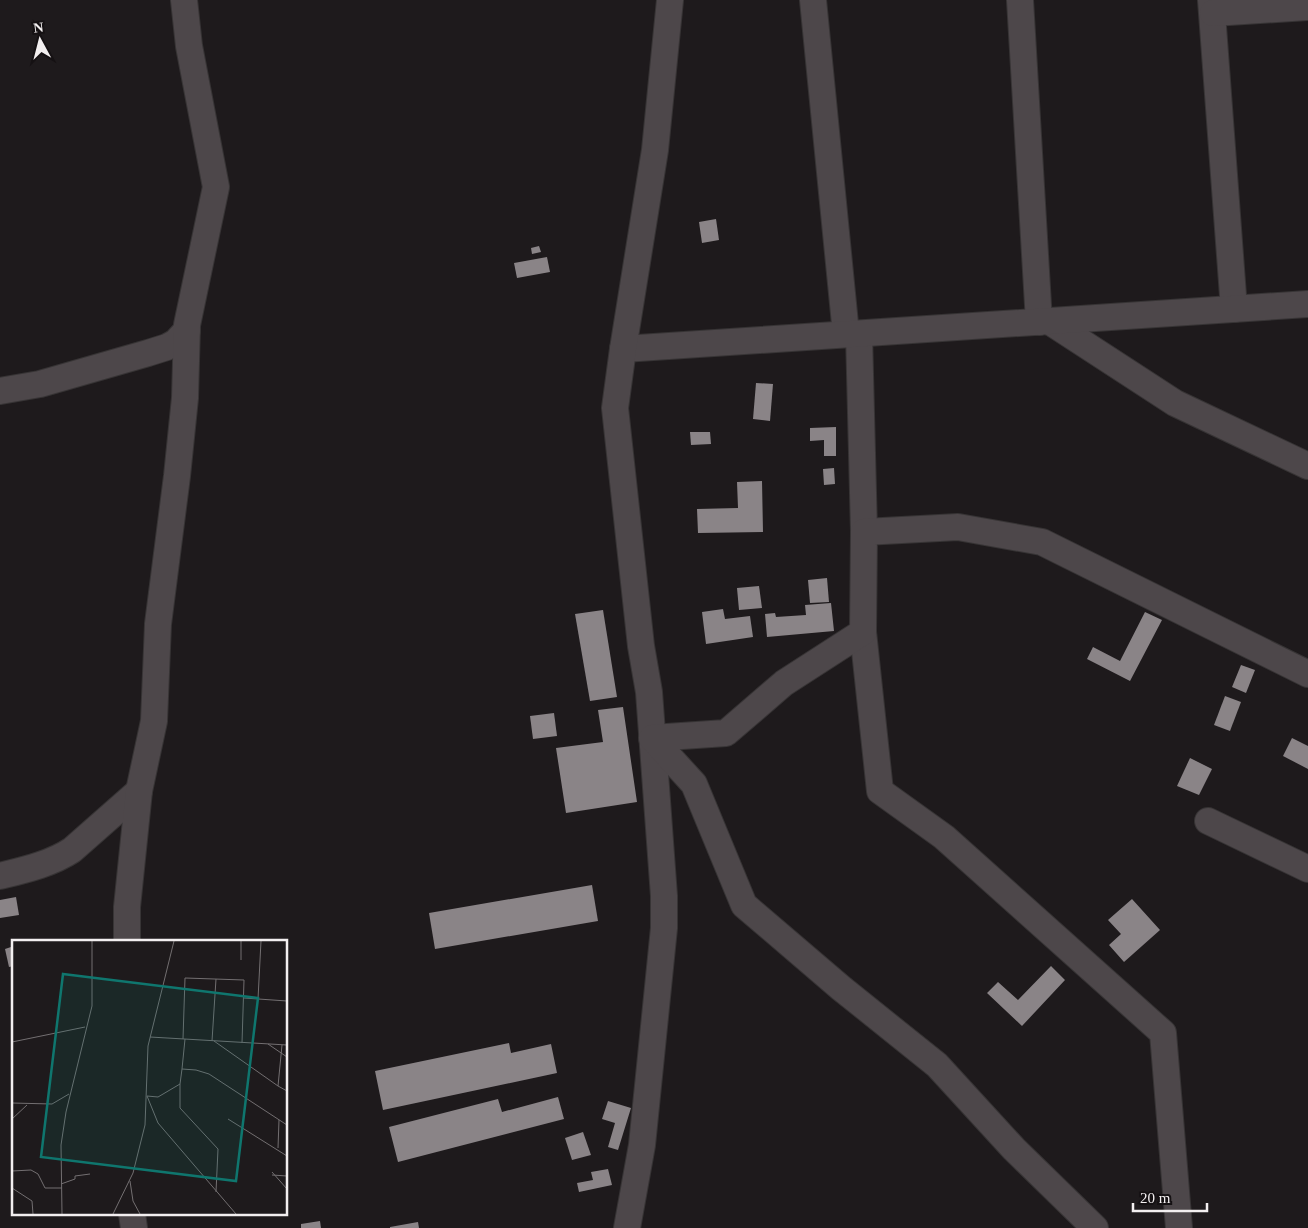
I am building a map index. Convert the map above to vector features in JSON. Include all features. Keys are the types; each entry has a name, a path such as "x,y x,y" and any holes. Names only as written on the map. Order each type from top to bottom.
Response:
{"street":[{"path":"127,940 127,908 139,791 154,721 158,624 185,398 187,326 216,187 189,46 184,0"},
{"path":"627,1228 642,1145 664,928 664,896 649,692 641,646 615,408 655,150 670,0"},
{"path":"812,0 853,334 864,532 863,632 880,791 944,837 1163,1033 1179,1228"},
{"path":"1020,0 1044,321"},
{"path":"1234,309 1212,7 1308,7"},
{"path":"623,349 1308,304"},
{"path":"1044,321 1175,403 1308,466"},
{"path":"0,392 40,384 154,351 176,342 187,330"},
{"path":"864,532 958,527 1042,542 1308,674"},
{"path":"652,738 726,733 784,683 863,632"},
{"path":"652,738 694,784 744,905 841,988 936,1065 1014,1149 1096,1228"},
{"path":"0,876 30,869 64,855 139,791"},
{"path":"1208,821 1308,869"}],"building":[{"path":"716,219 719,240 702,243 699,222"},
{"path":"539,246 541,252 532,254 531,248"},
{"path":"547,257 550,272 517,278 514,263"},
{"path":"756,383 773,384 770,421 753,419"},
{"path":"836,427 836,456 824,456 824,440 810,441 810,428"},
{"path":"690,432 710,432 711,444 691,445"},
{"path":"834,468 835,484 824,485 823,469"},
{"path":"762,481 763,532 698,533 697,509 738,508 737,482"},
{"path":"827,578 829,602 810,603 808,580"},
{"path":"759,586 762,608 739,610 737,588"},
{"path":"831,603 834,631 767,637 765,614 775,613 776,617 806,615 805,605"},
{"path":"723,609 725,619 750,616 753,637 706,644 702,612"},
{"path":"603,610 617,697 590,701 575,614"},
{"path":"1145,612 1162,620 1130,681 1087,659 1093,647 1120,661"},
{"path":"1241,665 1255,670 1246,693 1232,687"},
{"path":"1225,696 1241,702 1230,731 1214,725"},
{"path":"623,707 637,802 566,813 556,748 603,742 598,710"},
{"path":"554,713 557,736 533,739 530,716"},
{"path":"1292,738 1308,746 1308,769 1283,756"},
{"path":"1190,758 1212,769 1199,795 1177,786"},
{"path":"592,885 598,921 435,949 429,913"},
{"path":"16,897 19,915 0,918 0,900"},
{"path":"1132,899 1160,930 1124,962 1109,945 1121,934 1108,920"},
{"path":"12,947 12,966 9,967 5,949"},
{"path":"1051,966 1065,980 1022,1026 987,993 998,982 1018,1000"},
{"path":"509,1043 511,1053 551,1044 557,1073 383,1110 375,1071"},
{"path":"558,1097 564,1119 398,1162 389,1127 498,1099 502,1112"},
{"path":"608,1101 631,1108 618,1150 608,1147 615,1123 602,1119"},
{"path":"583,1132 591,1155 572,1160 565,1138"},
{"path":"608,1169 612,1185 579,1192 577,1183 593,1180 591,1172"},
{"path":"320,1221 321,1228 301,1228 301,1224"},
{"path":"418,1222 419,1228 390,1228 390,1227"}]}
